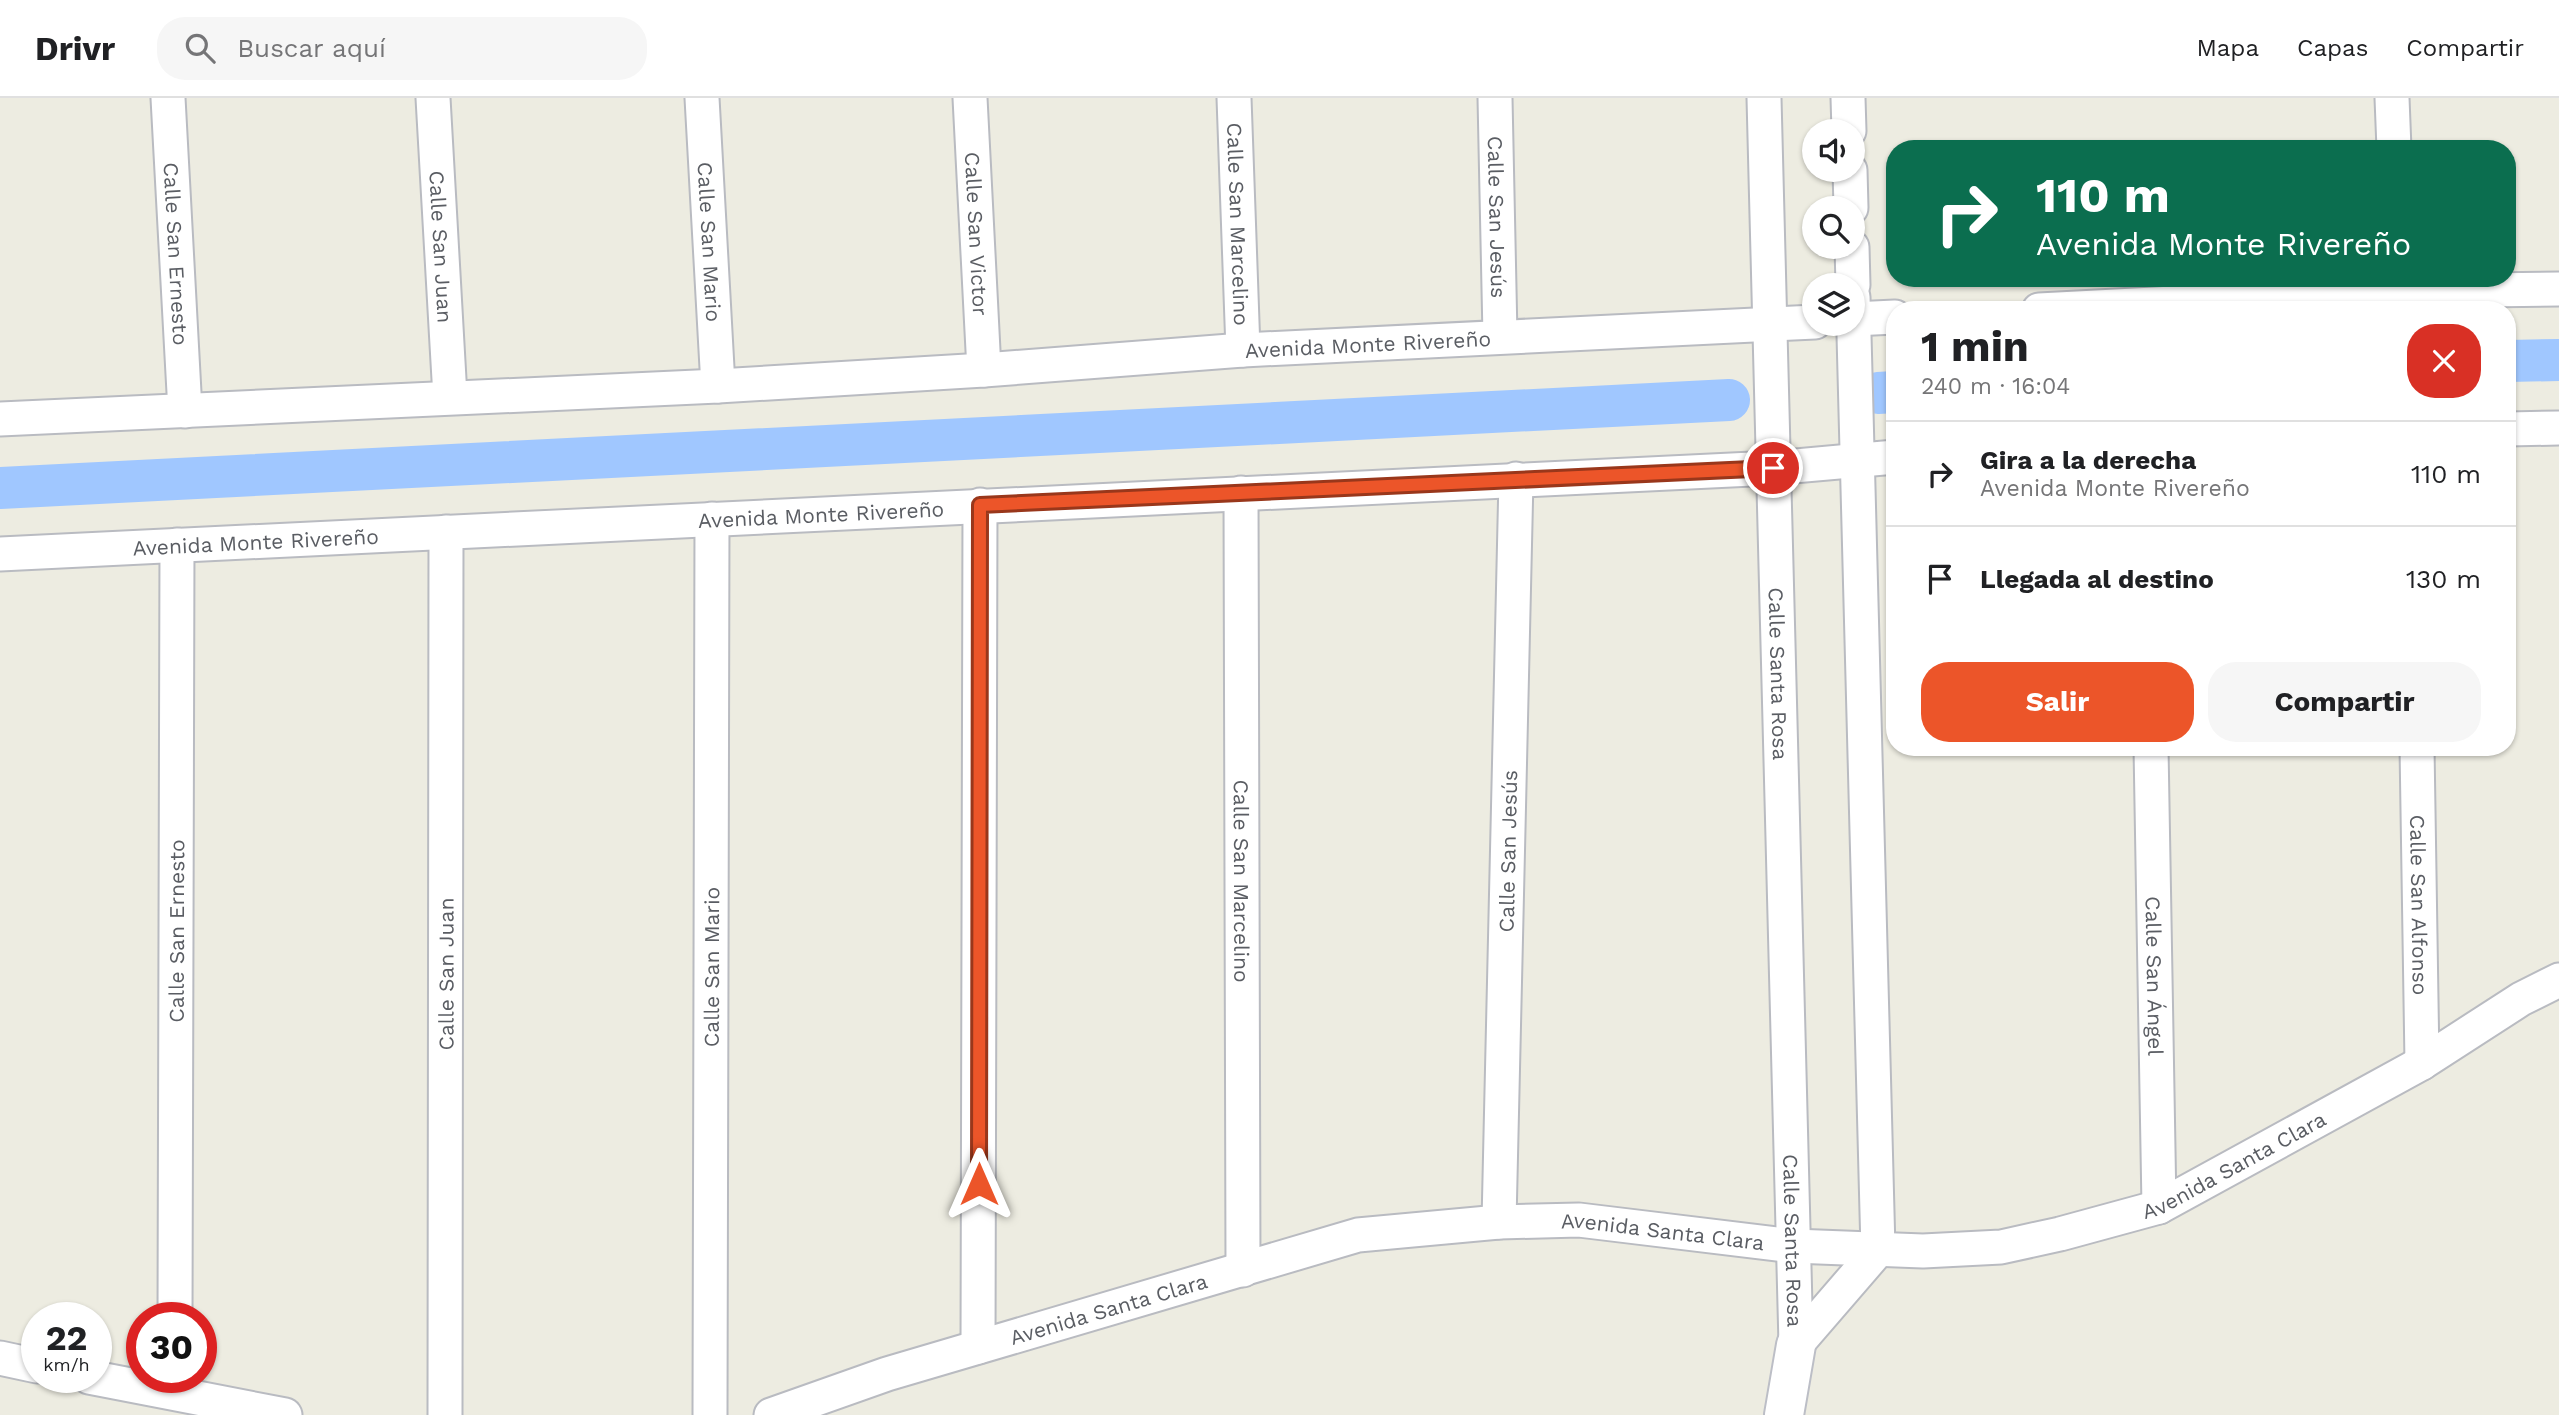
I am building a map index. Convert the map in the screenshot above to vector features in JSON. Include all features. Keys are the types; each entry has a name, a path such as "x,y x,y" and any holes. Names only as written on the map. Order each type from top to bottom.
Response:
{"main road":[{"path":"1784,1415 1796,1345"}],"street":[{"name":"Calle San Ernesto","path":"168,98 185,411"},
{"name":"Calle San Juan","path":"433,98 450,397"},
{"name":"Calle San Mario","path":"702,98 719,386"},
{"name":"Calle San Victor","path":"970,98 984,370"},
{"name":"Calle San Marcelino","path":"1234,98 1243,350"},
{"name":"Calle San Jesús","path":"1495,98 1500,336"},
{"name":"Calle Santa Rosa","path":"1764,98 1796,1345"},
{"path":"1848,98 1849,119"},
{"path":"2392,98 2394,140"},
{"path":"2169,301 2371,287"},
{"path":"2480,287 2559,289"},
{"path":"1865,318 1886,317"},
{"name":"Avenida Monte Rivereño","path":"0,419 719,386 984,370 1243,350 1802,323"},
{"path":"1854,336 1878,1250"},
{"path":"2516,429 2559,428"},
{"name":"Avenida Monte Rivereño","path":"0,554 1773,468 1886,457"},
{"name":"Calle San Jesús","path":"1499,1222 1516,479"},
{"name":"Calle San Marcelino","path":"1241,493 1243,1270"},
{"path":"978,1347 980,505"},
{"name":"Calle San Mario","path":"710,1415 712,519"},
{"name":"Calle San Juan","path":"445,1415 446,532"},
{"name":"Calle San Ernesto","path":"175,1302 177,545"},
{"name":"Calle San Ángel","path":"2151,756 2160,1207"},
{"name":"Calle San Alfonso","path":"2417,756 2423,1063"},
{"name":"Avenida Santa Clara","path":"776,1414 887,1374 1358,1235 1499,1222 1579,1220 1793,1247 1923,1251 2000,1247 2060,1234 2160,1207 2423,1063 2521,999 2559,980"},
{"name":"Calle Santa Rosa","path":"1796,1345 1878,1250"},
{"path":"0,1358 21,1363"},
{"path":"202,1393 285,1415"}],"waterway":[{"path":"2516,361 2559,360"},
{"path":"1878,393 1886,393"},
{"path":"0,488 1729,400"}],"route":[{"path":"979,1184 980,505 1773,468"}]}
